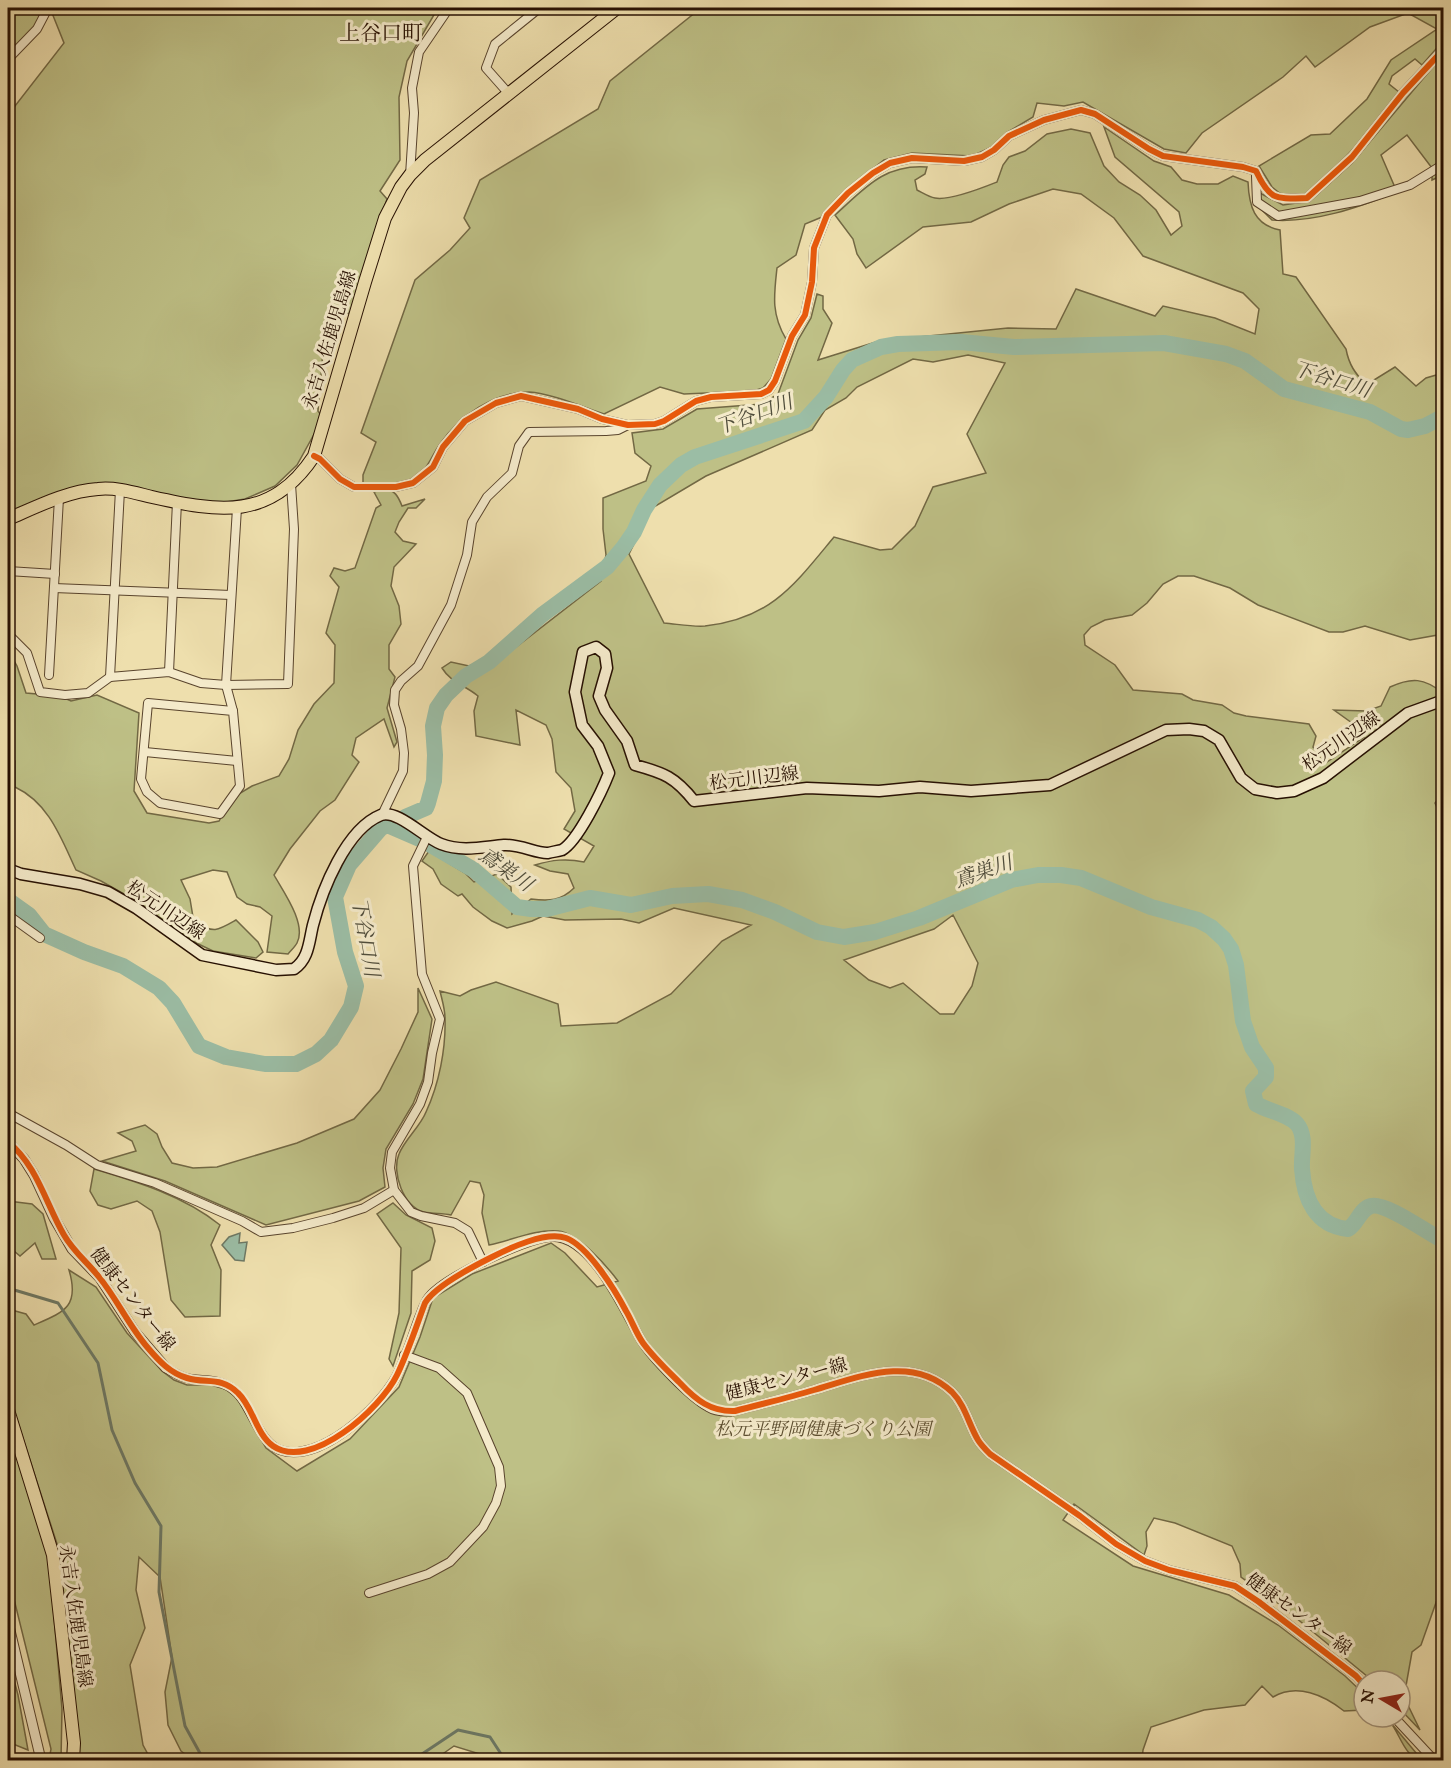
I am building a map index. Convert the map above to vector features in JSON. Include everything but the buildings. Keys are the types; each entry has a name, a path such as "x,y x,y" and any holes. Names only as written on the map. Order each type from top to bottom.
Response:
{"main road":[{"name":"永吉入佐鹿児島線","path":"8,519 59,498 99,488 177,502 237,508 266,500 291,484 314,456 386,218 392,202 410,175 425,160 617,8"},
{"name":"松元川辺線","path":"8,869 21,874 80,884 108,892 136,908 202,955 288,971 298,967 307,954 324,890 350,841 361,829 386,815 408,823 427,838 462,850 506,844 528,847 546,853 562,849 586,819 609,773 598,746 582,725 575,692 583,652 596,647 605,654 607,668 599,696 605,710 627,741 635,765 661,772 680,784 694,801 807,788 879,790 920,787 971,791 1050,785 1166,730 1189,729 1204,731 1219,740 1242,778 1255,789 1277,793 1294,792 1323,778 1408,713 1443,700"},
{"name":"永吉入佐鹿児島線","path":"8,1410 53,1555 74,1743 73,1761"}],"street":[{"path":"8,59 37,29 48,8"},
{"path":"410,175 414,113 411,88 419,52 449,8"},
{"path":"509,94 486,68 495,44 537,10 535,8"},
{"path":"314,456 340,479 354,487 396,488 413,483 433,467 443,447 465,422 496,403 521,396 578,409 602,419 628,425 655,424 664,421 696,400 761,394 769,390 776,381 792,336 805,315 812,282 814,248 827,215 848,193 873,173 890,164 912,158 964,161 982,157 994,150 1009,136 1044,120 1081,110 1095,114 1163,156 1243,167 1256,171 1269,194 1282,199 1307,198 1352,157 1403,93 1443,49"},
{"path":"1256,171 1257,202 1278,216 1360,201 1410,184 1443,164"},
{"path":"386,815 403,771 404,753 401,729 394,705 395,690 417,666 451,605 467,555 472,522 487,497 512,473 519,447 529,432 606,431 618,430 628,425"},
{"path":"8,634 27,653 40,692 65,695 88,693 110,677 168,672 201,683 288,684 294,529 291,484"},
{"path":"110,677 120,490"},
{"path":"49,675 59,498"},
{"path":"168,672 177,502"},
{"path":"233,711 148,703 141,779 147,792 160,803 220,814 240,786 233,711 226,685 237,508"},
{"path":"8,572 54,574"},
{"path":"54,588 231,595"},
{"path":"145,752 237,761"},
{"path":"427,838 413,866 422,974 440,1019 428,1082 420,1104 390,1159 394,1190 411,1212 455,1223 468,1231 483,1262"},
{"path":"8,915 40,938"},
{"path":"8,1113 97,1165 155,1184 242,1221 261,1232 293,1228 333,1218 364,1208 394,1190"},
{"path":"8,1124 17,1119"},
{"name":"健康センター線","path":"8,1142 24,1159 34,1175 54,1218 72,1249 100,1278 135,1332 166,1368 189,1379 216,1381 229,1386 240,1394 271,1444 280,1450 304,1452 317,1448 340,1434 370,1409 397,1376 429,1297 483,1262 507,1250 548,1237 567,1239 595,1264 626,1310 642,1342 654,1357 699,1401 716,1410 735,1412 872,1373 908,1371 922,1374 939,1382 954,1394 979,1442 996,1459 1080,1516 1116,1544 1145,1561 1169,1570 1235,1586 1352,1673"},
{"path":"369,1593 428,1574 450,1562 483,1527 501,1486 499,1467 466,1393 439,1368 404,1355"},
{"path":"8,1622 41,1761"},
{"path":"1405,1729 1434,1761"}],"green space":[{"path":"8,8 46,8 32,31 8,55"},
{"path":"57,8 438,8 407,61 399,97 400,160 380,191 387,199 350,314 335,309 326,315 318,411 323,418 297,465 275,486 245,499 220,503 102,483 8,515 8,115 64,43 52,13"},
{"path":"701,8 1443,8 1443,41 1422,65 1415,59 1392,76 1389,84 1399,92 1356,146 1313,191 1303,195 1282,195 1272,187 1259,166 1311,135 1330,134 1367,99 1391,60 1437,29 1408,13 1370,27 1315,67 1306,56 1283,77 1202,133 1186,153 1164,149 1083,102 1064,106 1037,103 1033,117 1006,133 992,147 972,156 912,153 884,160 845,191 822,217 805,224 796,255 777,268 776,313 786,339 771,379 763,388 753,391 684,394 660,387 604,414 537,393 516,393 503,396 479,407 457,424 440,444 426,467 412,479 395,484 363,484 363,475 376,442 361,433 415,280 450,250 470,228 464,218 480,180 598,109 610,81"},
{"path":"1443,55 1443,175 1432,180 1432,168 1407,135 1381,155 1397,192 1351,209 1304,219 1272,220 1262,210 1258,192 1283,205 1310,201 1352,163"},
{"name":"松元平野岡健康づくり公園","path":"1104,127 1154,161 1171,167 1182,180 1197,184 1218,184 1233,176 1248,182 1252,206 1259,219 1264,224 1280,230 1283,274 1296,277 1346,349 1353,368 1366,385 1395,367 1416,386 1426,378 1443,373 1443,634 1410,640 1365,626 1343,632 1329,632 1258,605 1230,588 1194,576 1178,576 1163,584 1147,603 1132,615 1105,620 1091,627 1084,635 1085,645 1115,665 1133,690 1182,694 1193,700 1222,705 1234,713 1246,716 1309,724 1316,736 1313,747 1324,764 1364,737 1352,723 1334,710 1367,711 1381,706 1390,687 1411,681 1430,684 1443,693 1443,792 1435,803 1444,822 1444,1599 1438,1597 1421,1645 1412,1652 1409,1669 1358,1669 1279,1604 1241,1577 1240,1564 1232,1546 1175,1523 1154,1518 1146,1532 1147,1546 1144,1555 1074,1504 1063,1520 1133,1566 1229,1595 1278,1625 1352,1683 1352,1711 1344,1711 1328,1700 1301,1691 1291,1691 1273,1697 1262,1686 1245,1705 1204,1710 1151,1727 1142,1760 499,1760 454,1746 434,1760 193,1760 181,1751 168,1725 165,1692 172,1657 160,1577 139,1557 136,1590 145,1628 130,1665 143,1745 151,1760 77,1760 79,1740 58,1547 8,1392 8,1309 26,1314 34,1325 61,1312 71,1300 72,1282 69,1270 96,1287 127,1333 162,1371 174,1380 187,1385 211,1385 225,1389 237,1398 266,1448 297,1471 350,1439 399,1387 433,1298 472,1274 551,1243 565,1253 597,1287 618,1281 583,1243 566,1233 540,1232 489,1245 482,1213 484,1195 480,1183 470,1181 451,1215 424,1212 417,1209 405,1197 398,1179 397,1161 431,1101 438,1078 445,1030 440,991 460,996 496,982 558,1004 561,1026 617,1023 671,994 722,941 751,925 674,908 639,923 621,919 565,920 543,916 507,928 492,921 473,907 462,894 458,896 441,884 433,869 422,861 429,851 465,873 474,882 497,874 511,887 512,914 531,899 554,899 574,888 568,874 550,871 535,865 559,860 584,862 594,846 564,829 575,811 571,788 556,772 552,739 546,725 516,710 520,745 476,736 474,711 478,696 454,681 442,668 451,662 469,666 516,647 601,581 606,555 603,498 646,481 651,466 635,453 632,433 663,429 697,409 762,404 778,394 798,340 811,318 817,294 823,296 823,309 832,323 818,360 879,341 1008,328 1056,329 1076,289 1155,316 1163,306 1215,318 1255,334 1259,309 1243,293 1143,256 1114,218 1081,194 1053,189 1009,204 971,222 923,227 866,268 857,254 853,239 835,215 876,180 899,169 927,167 925,174 915,180 917,190 935,198 957,196 997,182 1003,165 1009,157 1025,151 1047,134 1071,129 1090,133 1104,166 1119,182 1140,195 1156,210 1171,235 1182,226 1179,212 1115,157","holes":["968,355 1005,363 967,434 986,473 933,487 915,526 892,549 880,550 834,537 807,570 780,596 748,616 705,626 664,623 629,554 652,508 706,476 812,430 825,410 846,398 857,387 913,359 933,362","953,915 978,963 972,986 954,1014 940,1014 903,983 890,988 869,980 844,960 934,929"]},
{"path":"384,489 396,494 402,506 425,499 416,508 408,508 395,532 403,541 416,544 394,567 391,586 399,606 401,624 389,645 389,669 395,677 387,708 397,742 394,747 384,719 356,738 352,755 359,762 335,800 320,811 290,849 274,875 293,908 299,927 297,943 288,954 267,952 272,916 260,907 247,904 237,897 227,872 213,870 181,880 190,899 194,923 216,929 236,920 258,942 263,952 256,958 213,951 192,941 138,902 76,870 53,822 37,802 15,787 15,761 8,756 10,694 8,650 17,666 26,693 60,696 71,701 97,695 139,713 134,791 147,813 209,823 219,821 232,798 252,786 279,776 289,759 298,730 314,704 334,683 335,645 326,633 339,587 330,576 334,568 345,571 355,568 376,508 381,505 374,492"},
{"path":"418,988 432,1019 423,1079 413,1104 386,1149 383,1168 385,1187 359,1201 266,1225 165,1181 102,1161 136,1151 132,1141 118,1133 145,1125 157,1134 172,1163 193,1168 217,1167 297,1143 354,1119 380,1090 401,1049 418,1012"},
{"path":"94,1169 176,1198 220,1225 211,1245 221,1270 220,1316 185,1317 171,1300 160,1232 152,1211 137,1201 111,1209 98,1205 90,1191"},
{"path":"8,1201 32,1204 43,1214 56,1259 42,1259 35,1243 20,1256 8,1246"},
{"path":"393,1203 406,1215 432,1228 435,1241 430,1260 412,1271 411,1313 393,1366 389,1359 399,1313 401,1248 377,1214"},
{"path":"8,1423 49,1560 62,1709 61,1760 49,1760 51,1749 8,1582"},
{"path":"8,1657 18,1695 28,1750 8,1742"},
{"path":"1412,1714 1420,1730 1412,1722"},
{"path":"1395,1729 1422,1760 1412,1756 1404,1747"}],"shaded area":[{"path":"240,1233 239,1243 247,1242 244,1261 235,1260 222,1245 229,1237"}],"waterway":[{"name":"下谷口川","path":"405,817 426,808 428,803 434,781 433,726 437,708 446,695 466,676 489,662 542,615 607,567 634,532 644,510 660,485 681,465 695,457 804,421 826,397 852,360 881,347 898,344 961,342 1014,347 1164,343 1226,354 1245,361 1284,389 1370,412 1401,429 1408,430 1425,426 1444,416"},
{"name":"鳶巣川","path":"8,900 29,915 44,934 123,966 159,988 173,1003 199,1046 226,1057 265,1064 296,1064 316,1054 331,1040 351,1007 356,986 345,952 335,897 349,865 381,828 387,825 424,841 474,870 517,907 547,909 590,898 631,905 672,896 708,894 742,900 775,912 817,932 844,937 875,932 919,918 1011,880 1038,875 1081,878 1151,907 1198,920 1211,927 1224,939 1231,949 1236,965 1243,1021 1252,1047 1266,1068 1266,1077 1253,1091 1256,1104 1288,1118 1300,1129 1303,1140 1302,1169 1305,1190 1313,1209 1319,1216 1337,1227 1348,1229 1367,1208 1378,1206 1397,1213 1444,1241"},
{"path":"8,1287 58,1303 98,1363 112,1430 135,1483 161,1526 159,1592 185,1726 201,1755 222,1760"},
{"path":"333,1760 362,1758 413,1760 458,1730 490,1737 505,1760"}],"cycle path":[{"path":"314,456 340,479 354,487 396,487 413,483 433,467 443,447 465,421 496,403 521,396 578,409 602,419 628,425 655,424 664,421 696,401 711,397 761,394 769,390 775,381 792,336 805,315 812,282 814,248 827,215 848,193 890,163 912,158 964,161 982,157 994,150 1009,136 1044,120 1081,110 1095,114 1163,156 1243,167 1256,171 1266,188 1275,196 1307,198 1352,157 1403,93 1444,49"},
{"path":"8,1142 18,1151 34,1173 68,1241 105,1285 152,1353 165,1366 181,1376 194,1380 219,1382 232,1388 243,1399 262,1435 273,1446 289,1452 306,1451 325,1444 343,1433 361,1419 389,1389 401,1366 425,1303 437,1290 455,1277 499,1253 538,1239 558,1236 574,1243 592,1259 615,1292 647,1349 704,1404 726,1411 735,1411 849,1379 885,1372 903,1371 936,1380 956,1397 978,1440 990,1454 1080,1516 1116,1544 1145,1561 1169,1570 1235,1586 1352,1673"}],"district":[{"name":"上谷口町","path":"381,33"}]}
